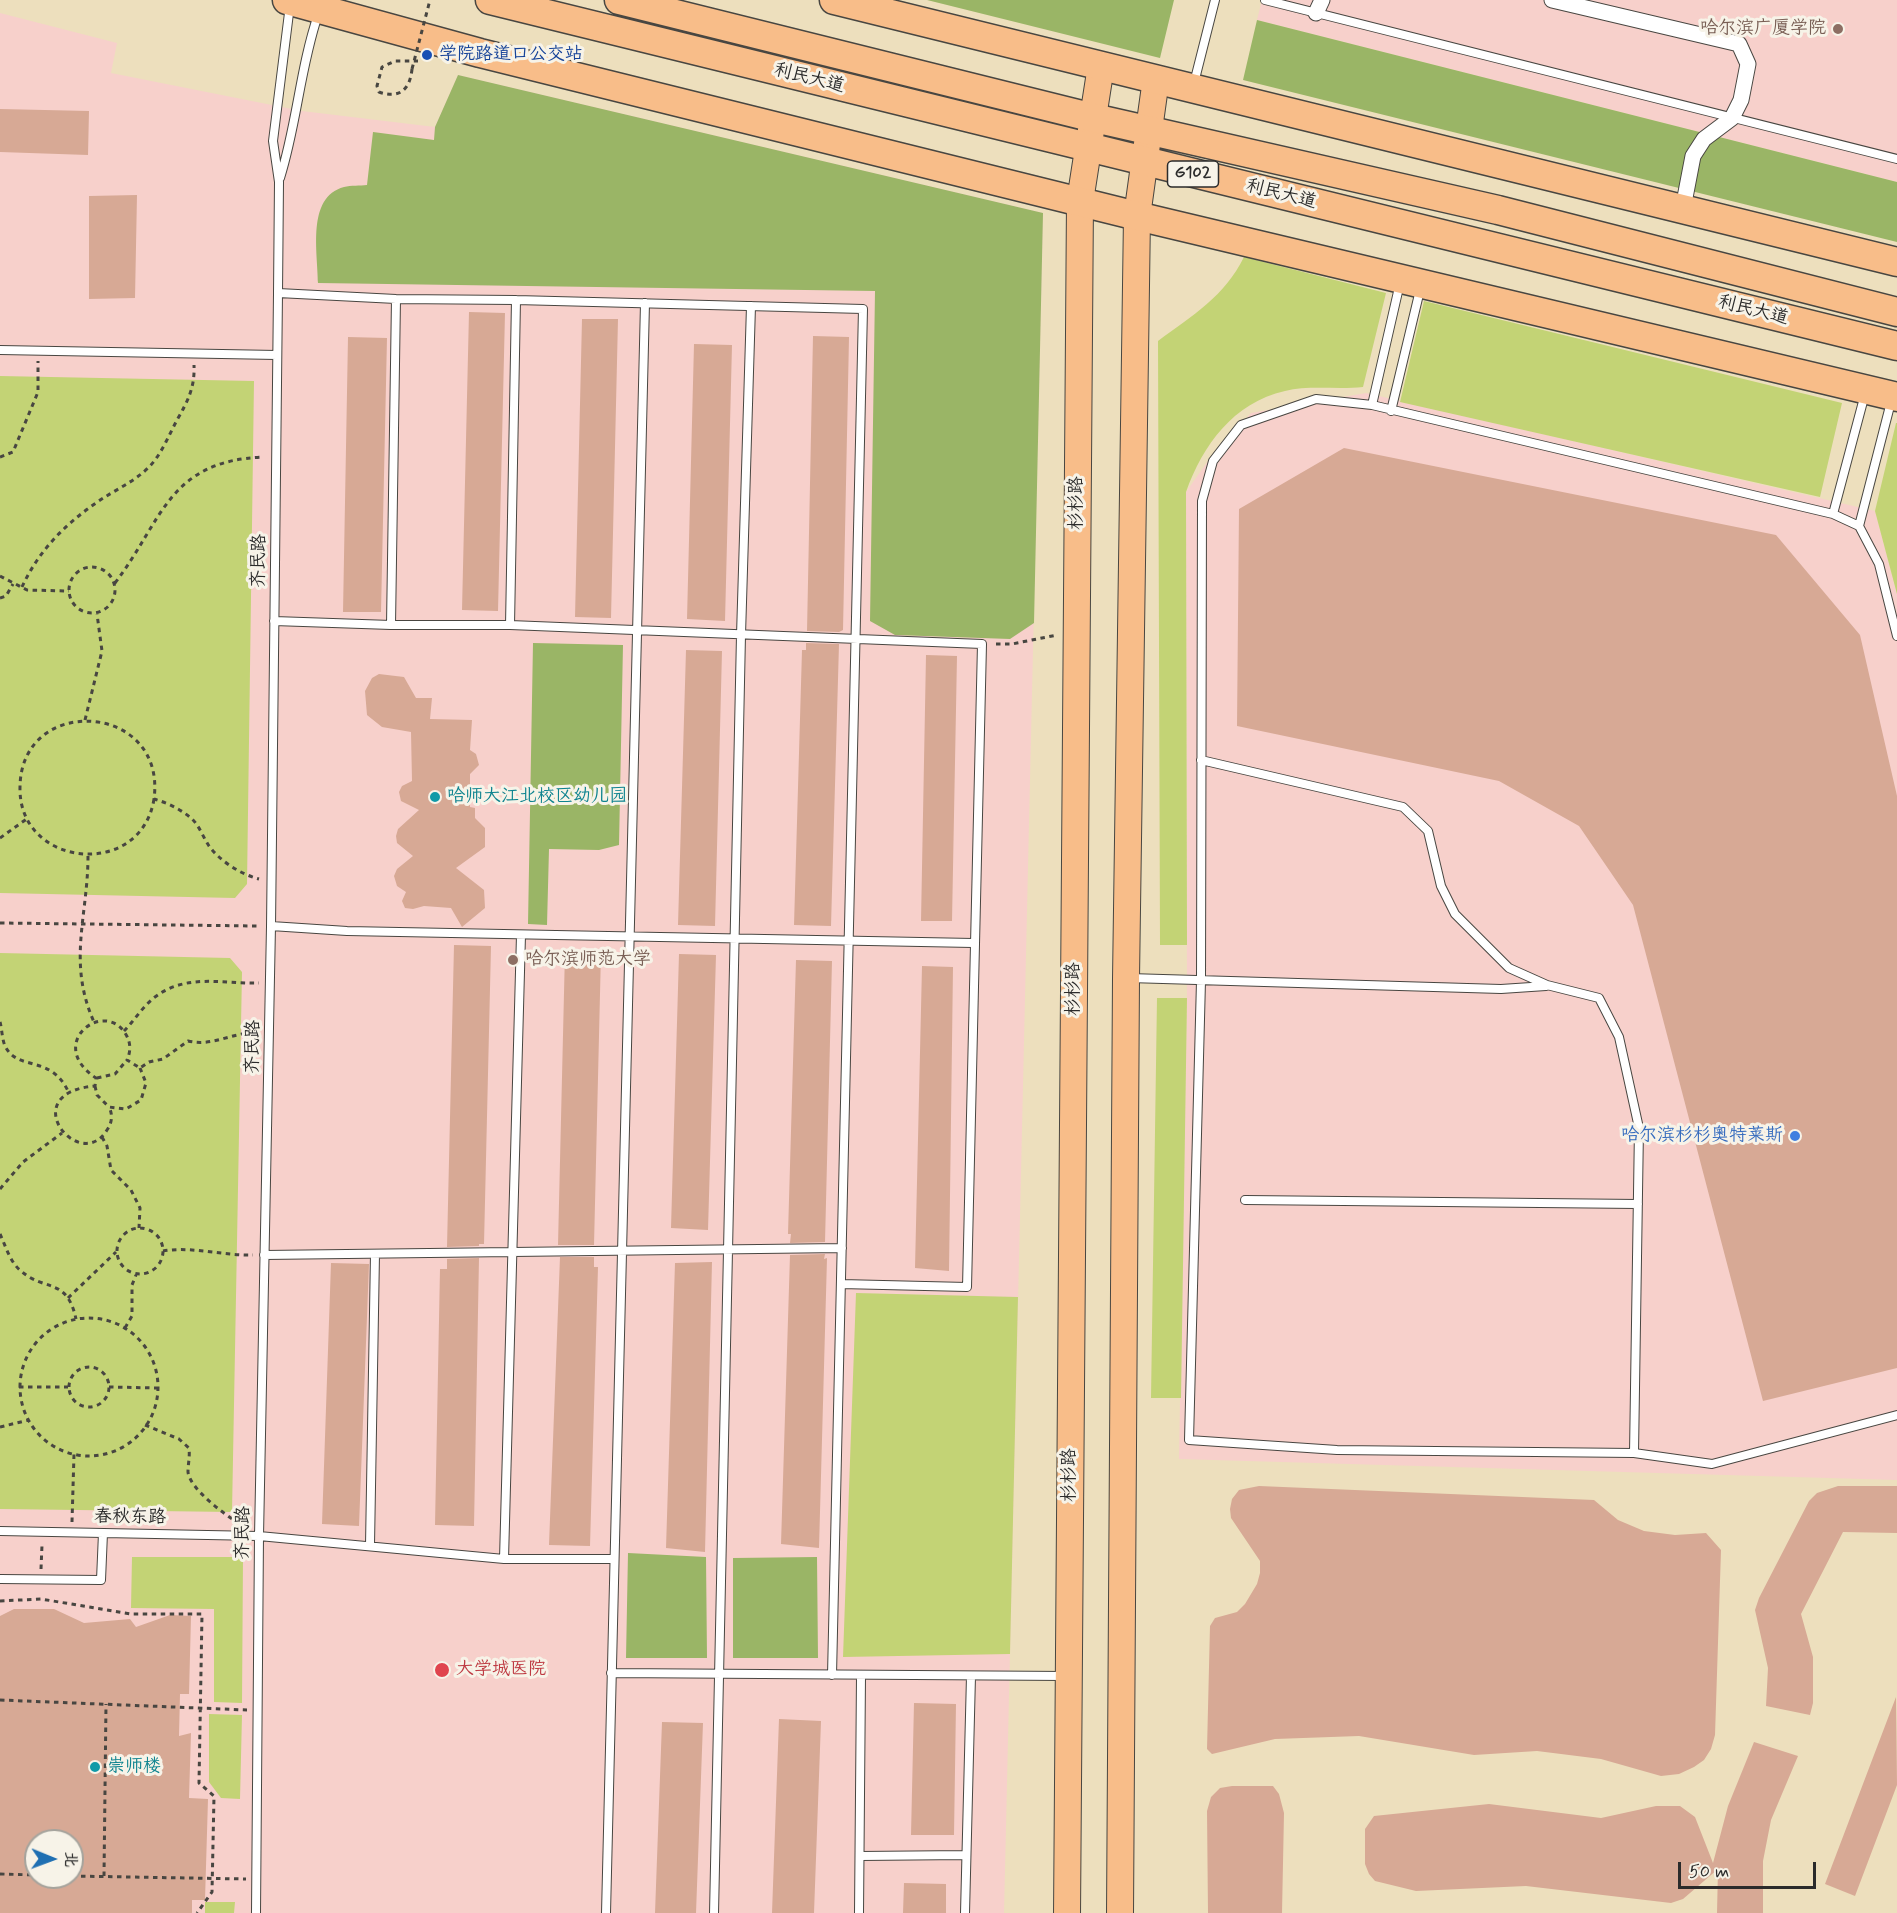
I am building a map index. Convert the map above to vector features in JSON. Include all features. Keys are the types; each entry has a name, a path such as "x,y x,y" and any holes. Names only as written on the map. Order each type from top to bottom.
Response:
{"highway":[{"path":"289,0 480,53 1137,216 1885,395"},
{"name":"利民大道","path":"490,0 1897,346"},
{"name":"利民大道","path":"619,0 1094,118 1497,210 1897,312"},
{"path":"834,0 1897,262"}],"main road":[{"name":"杉杉路","path":"1067,1913 1080,201 1101,66"},
{"path":"1120,1913 1126,978 1137,216 1156,79"}],"street":[{"path":"1552,0 1739,44 1748,64 1741,100 1732,118 1704,139 1692,156 1683,208"}],"lane":[{"path":"279,182 273,141 289,0"},
{"path":"1192,87 1215,0"},
{"path":"1265,0 1319,6 1732,118 1897,159"},
{"path":"279,182 291,144 306,49 321,9"},
{"name":"齐民路","path":"256,1913 259,1536 272,926 279,182"},
{"path":"1372,405 1412,281"},
{"path":"1391,411 1412,281"},
{"path":"278,293 396,299 864,309 832,1676"},
{"path":"391,625 396,299"},
{"path":"510,625 516,300"},
{"path":"606,1913 645,303"},
{"path":"714,1913 741,634 751,306"},
{"path":"0,350 277,356"},
{"path":"1833,514 1885,395"},
{"path":"1859,526 1885,395"},
{"path":"1897,636 1879,564 1859,526 1833,514 1372,405 1316,399 1241,425 1213,461 1202,501 1201,981 1189,1440 1337,1450 1634,1453 1712,1464 1897,1415"},
{"path":"274,621 391,625 510,625 982,644 968,1287 841,1284"},
{"path":"1201,760 1403,807 1428,831 1441,886 1455,914 1509,968 1547,986 1599,998 1619,1038 1639,1128 1634,1453"},
{"path":"272,926 347,931 974,943"},
{"path":"504,1559 521,935"},
{"path":"1126,978 1501,989 1547,986"},
{"path":"1245,1200 1638,1204"},
{"path":"264,1255 842,1248"},
{"path":"370,1545 375,1254"},
{"name":"春秋东路","path":"0,1531 259,1536 504,1559 614,1559"},
{"path":"0,1579 101,1580 103,1533"},
{"path":"611,1673 1068,1676"},
{"path":"859,1913 861,1676"},
{"path":"965,1913 971,1676"},
{"path":"860,1856 966,1856"}],"path":[{"path":"421,61 395,61 381,67 377,86 379,92 391,96 402,94 407,87 412,69 430,0"},
{"path":"0,457 13,453 38,392 38,350"},
{"path":"22,587 30,568 48,544 96,503 129,484 151,465 190,397 195,380 194,354"},
{"path":"115,584 106,572 92,567 78,572 73,577 69,591 75,606 88,614 97,614 110,606 114,599 115,584 172,495 195,475 218,463 245,457 276,456"},
{"path":"0,576 13,584 43,592 69,591"},
{"path":"0,598 6,596 13,584"},
{"path":"85,720 102,651 97,614"},
{"path":"982,644 1012,644 1076,631"},
{"path":"75,720 85,720 99,720 121,728 139,743 151,763 156,786 154,799 143,827 128,842 109,852 88,856 67,852 48,843 33,828 20,788 24,764 35,744 53,729 75,720"},
{"path":"154,799 169,803 193,820 210,847 225,862 247,876 272,883"},
{"path":"0,838 28,818"},
{"path":"88,856 88,895 80,925 83,997 95,1022"},
{"path":"0,923 272,926"},
{"path":"124,1031 153,998 170,987 204,980 270,983"},
{"path":"0,1022 6,1047 24,1063 45,1066 61,1076 68,1091"},
{"path":"95,1022 113,1023 124,1031 130,1045 127,1060 115,1074 96,1078 82,1067 75,1051 80,1033 95,1022"},
{"path":"140,1068 149,1062 163,1059 188,1041 200,1044 220,1041 241,1032 269,1034"},
{"path":"109,1107 126,1109 141,1100 146,1083 140,1068 127,1060"},
{"path":"95,1086 68,1091 57,1107 56,1116 62,1133 77,1142 94,1141 102,1136 111,1122 109,1107 97,1095 96,1078"},
{"path":"0,1189 23,1162 62,1133"},
{"path":"102,1136 107,1146 111,1170 130,1190 140,1208 139,1228"},
{"path":"68,1298 116,1252 121,1238 132,1229 139,1228 153,1232 159,1238 163,1251 162,1259 152,1272 136,1275 122,1267 116,1252"},
{"path":"0,1234 10,1257 22,1273 57,1288 72,1302 76,1319"},
{"path":"163,1251 188,1248 214,1254 264,1255"},
{"path":"125,1328 132,1316 132,1285 136,1275"},
{"path":"89,1317 111,1320 125,1328 145,1346 155,1366 158,1388 154,1411 145,1425 123,1447 100,1455 74,1454 54,1447 36,1431 23,1411 19,1387 22,1365 33,1346 48,1330 76,1319 89,1317"},
{"path":"90,1366 106,1375 109,1387 108,1394 99,1404 86,1407 74,1400 69,1387 78,1370 90,1366"},
{"path":"19,1387 69,1387"},
{"path":"109,1387 158,1388"},
{"path":"0,1427 29,1420"},
{"path":"145,1425 179,1439 189,1448 188,1473 200,1491 221,1512 259,1536"},
{"path":"72,1532 74,1454"},
{"path":"0,1601 41,1599 131,1614 202,1614 199,1783 214,1796 212,1892 197,1913"},
{"path":"0,1700 257,1710"},
{"path":"104,1876 106,1704"},
{"path":"0,1874 24,1875"},
{"path":"84,1876 256,1879"}],"shaded area":[{"path":"1262,0 1897,0 1897,182 1257,20"},
{"name":"哈尔滨师范大学","path":"0,13 117,43 111,73 302,111 435,127 458,75 1043,213 1004,1913 0,1913"},
{"path":"1366,393 1875,511 1897,594 1897,1480 1179,1459 1187,998 1186,492 1210,458 1251,413"}],"green space":[{"path":"927,0 1174,0 1160,58"},
{"path":"1257,20 1897,182 1897,242 1243,80"},
{"path":"458,75 1043,213 1034,623 1010,639 895,635 870,621 875,291 318,283 317,228 324,202 332,193 344,187 367,185 373,132 434,140 435,127"},
{"path":"1244,257 1386,293 1363,387 1294,389 1250,405 1222,428 1201,458 1186,492 1187,945 1160,945 1158,341 1207,304 1227,283"},
{"path":"1424,301 1842,403 1820,497 1400,402"},
{"path":"0,376 254,381 247,884 235,898 0,893"},
{"path":"1897,423 1897,594 1875,511"},
{"path":"533,643 623,645 619,845 599,850 549,849 547,925 528,924"},
{"path":"0,953 230,958 242,972 232,1512 0,1509"},
{"path":"1157,998 1187,998 1181,1398 1151,1398"},
{"path":"856,1293 1018,1297 1010,1654 843,1657"},
{"path":"628,1553 706,1557 707,1658 626,1658"},
{"path":"132,1557 243,1557 242,1703 214,1702 214,1609 131,1608"},
{"path":"817,1557 818,1658 733,1658 733,1558"},
{"path":"209,1714 242,1715 240,1799 221,1798 209,1782"},
{"path":"205,1902 235,1902 234,1913 205,1913"}],"building":[{"path":"0,109 89,111 88,155 0,152"},
{"path":"137,195 135,298 89,299 89,196"},
{"path":"469,312 505,313 498,611 462,610"},
{"path":"582,319 618,319 611,618 575,617"},
{"path":"813,336 849,337 843,630 839,632 807,631"},
{"path":"348,337 387,338 381,612 343,612"},
{"path":"694,344 732,345 725,621 687,619"},
{"name":"哈尔滨杉杉奥特莱斯","path":"1344,448 1776,535 1860,635 1897,796 1897,1368 1763,1401 1633,905 1579,826 1499,781 1237,726 1239,509"},
{"path":"806,643 839,644 831,926 794,925 802,650 806,650"},
{"path":"686,650 722,651 715,926 678,925"},
{"path":"926,655 957,656 952,921 921,921"},
{"name":"哈师大江北校区幼儿园","path":"379,674 404,677 416,698 432,698 430,719 472,720 470,750 476,754 479,765 470,774 470,807 475,808 475,818 485,828 485,847 456,868 484,890 485,908 462,927 451,908 424,906 413,909 405,908 402,901 406,892 397,886 394,876 397,869 413,856 397,843 398,829 419,810 401,801 399,792 402,786 412,781 411,732 382,727 367,715 365,691 372,678"},
{"path":"454,945 491,946 484,1244 447,1247"},
{"path":"565,951 601,952 594,1245 558,1245"},
{"path":"679,954 716,955 708,1230 671,1228"},
{"path":"796,960 832,961 825,1242 790,1243 791,1234 788,1234"},
{"path":"922,966 953,967 949,1271 915,1268"},
{"path":"825,1254 824,1259 827,1258 819,1548 781,1544 790,1255"},
{"path":"560,1257 594,1257 594,1267 598,1267 590,1546 549,1545"},
{"path":"479,1258 474,1526 435,1525 440,1269 447,1269 447,1259"},
{"path":"712,1262 705,1552 666,1548 675,1263"},
{"path":"331,1263 369,1264 359,1526 322,1524"},
{"path":"1259,1486 1594,1500 1618,1520 1644,1531 1675,1535 1706,1533 1721,1550 1715,1735 1711,1749 1704,1760 1694,1767 1679,1774 1661,1776 1601,1759 1537,1751 1474,1755 1359,1736 1275,1739 1212,1754 1207,1749 1210,1626 1215,1618 1237,1612 1245,1604 1257,1584 1260,1573 1260,1561 1231,1518 1230,1509 1232,1499 1239,1490"},
{"path":"1838,1486 1897,1486 1897,1533 1843,1532 1801,1614 1813,1657 1813,1703 1810,1715 1766,1706 1768,1668 1755,1610 1809,1501 1817,1493"},
{"name":"崇师楼","path":"14,1609 54,1609 84,1623 130,1619 136,1627 170,1615 191,1616 189,1694 180,1694 179,1736 191,1733 189,1798 208,1799 205,1900 192,1900 192,1913 0,1913 0,1616"},
{"path":"1896,1697 1897,1785 1855,1896 1825,1884"},
{"path":"914,1703 956,1704 954,1835 911,1835"},
{"path":"779,1719 821,1721 814,1913 772,1913"},
{"path":"662,1722 703,1723 696,1913 655,1913"},
{"path":"1754,1742 1798,1756 1771,1820 1763,1861 1763,1913 1717,1913 1718,1869 1683,1899 1671,1903 1526,1886 1416,1891 1375,1881 1365,1864 1365,1829 1374,1816 1489,1804 1601,1818 1656,1806 1680,1806 1695,1817 1713,1863 1728,1806"},
{"path":"1273,1786 1279,1794 1284,1813 1282,1913 1208,1913 1207,1811 1211,1797 1220,1788"},
{"path":"904,1883 946,1884 946,1913 903,1913"}],"place":[{"name":"哈尔滨广厦学院","path":"1838,29"},
{"name":"学院路道口公交站","path":"427,55"},
{"name":"哈师大江北校区幼儿园","path":"435,797"},
{"name":"哈尔滨师范大学","path":"513,960"},
{"name":"哈尔滨杉杉奥特莱斯","path":"1795,1136"},
{"name":"大学城医院","path":"442,1670"},
{"name":"崇师楼","path":"95,1767"}]}
